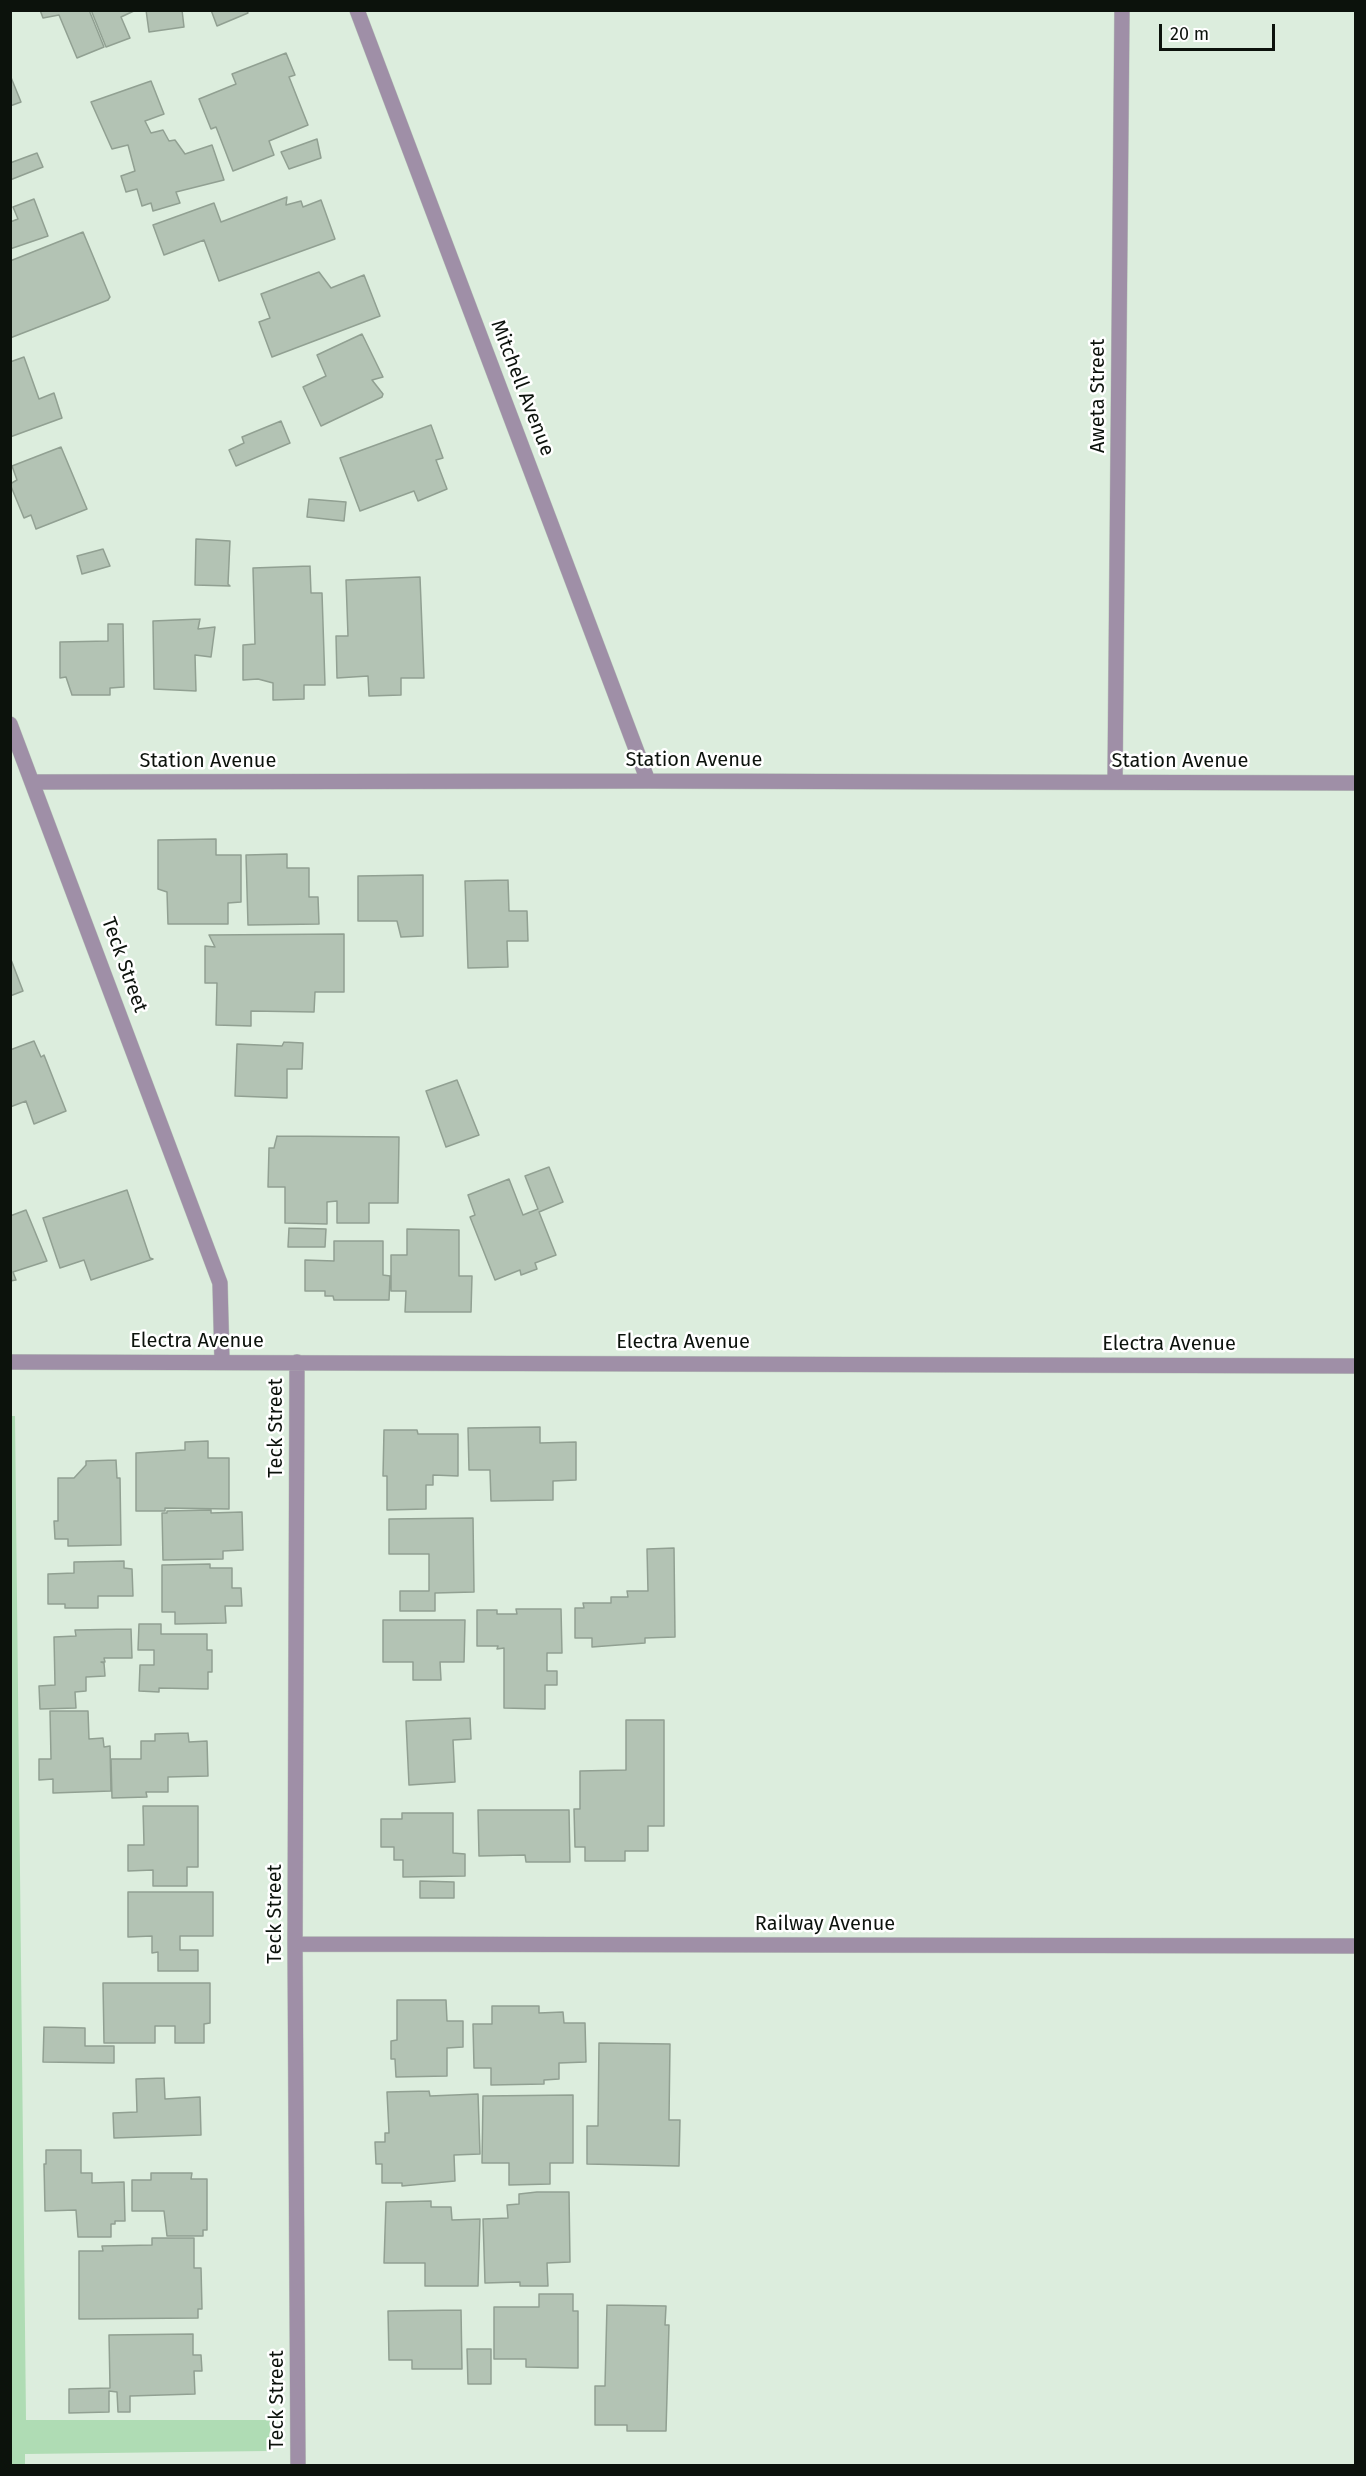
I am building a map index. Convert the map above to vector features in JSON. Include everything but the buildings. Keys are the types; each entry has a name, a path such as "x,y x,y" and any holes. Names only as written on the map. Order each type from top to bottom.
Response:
{"street":[{"name":"Mitchell Avenue","path":"357,10 648,781"},
{"name":"Aweta Street","path":"1116,782 1122,10"},
{"name":"Teck Street","path":"10,724 220,1283 222,1361"},
{"name":"Station Avenue","path":"33,782 1356,783"},
{"name":"Electra Avenue","path":"10,1362 1356,1366"},
{"name":"Teck Street","path":"297,1362 295,1944 298,2466"},
{"name":"Railway Avenue","path":"295,1944 1356,1946"}],"green space":[{"path":"11,1416 15,1416 26,2420 271,2420 268,2451 25,2454 25,2465 11,2465"}]}
